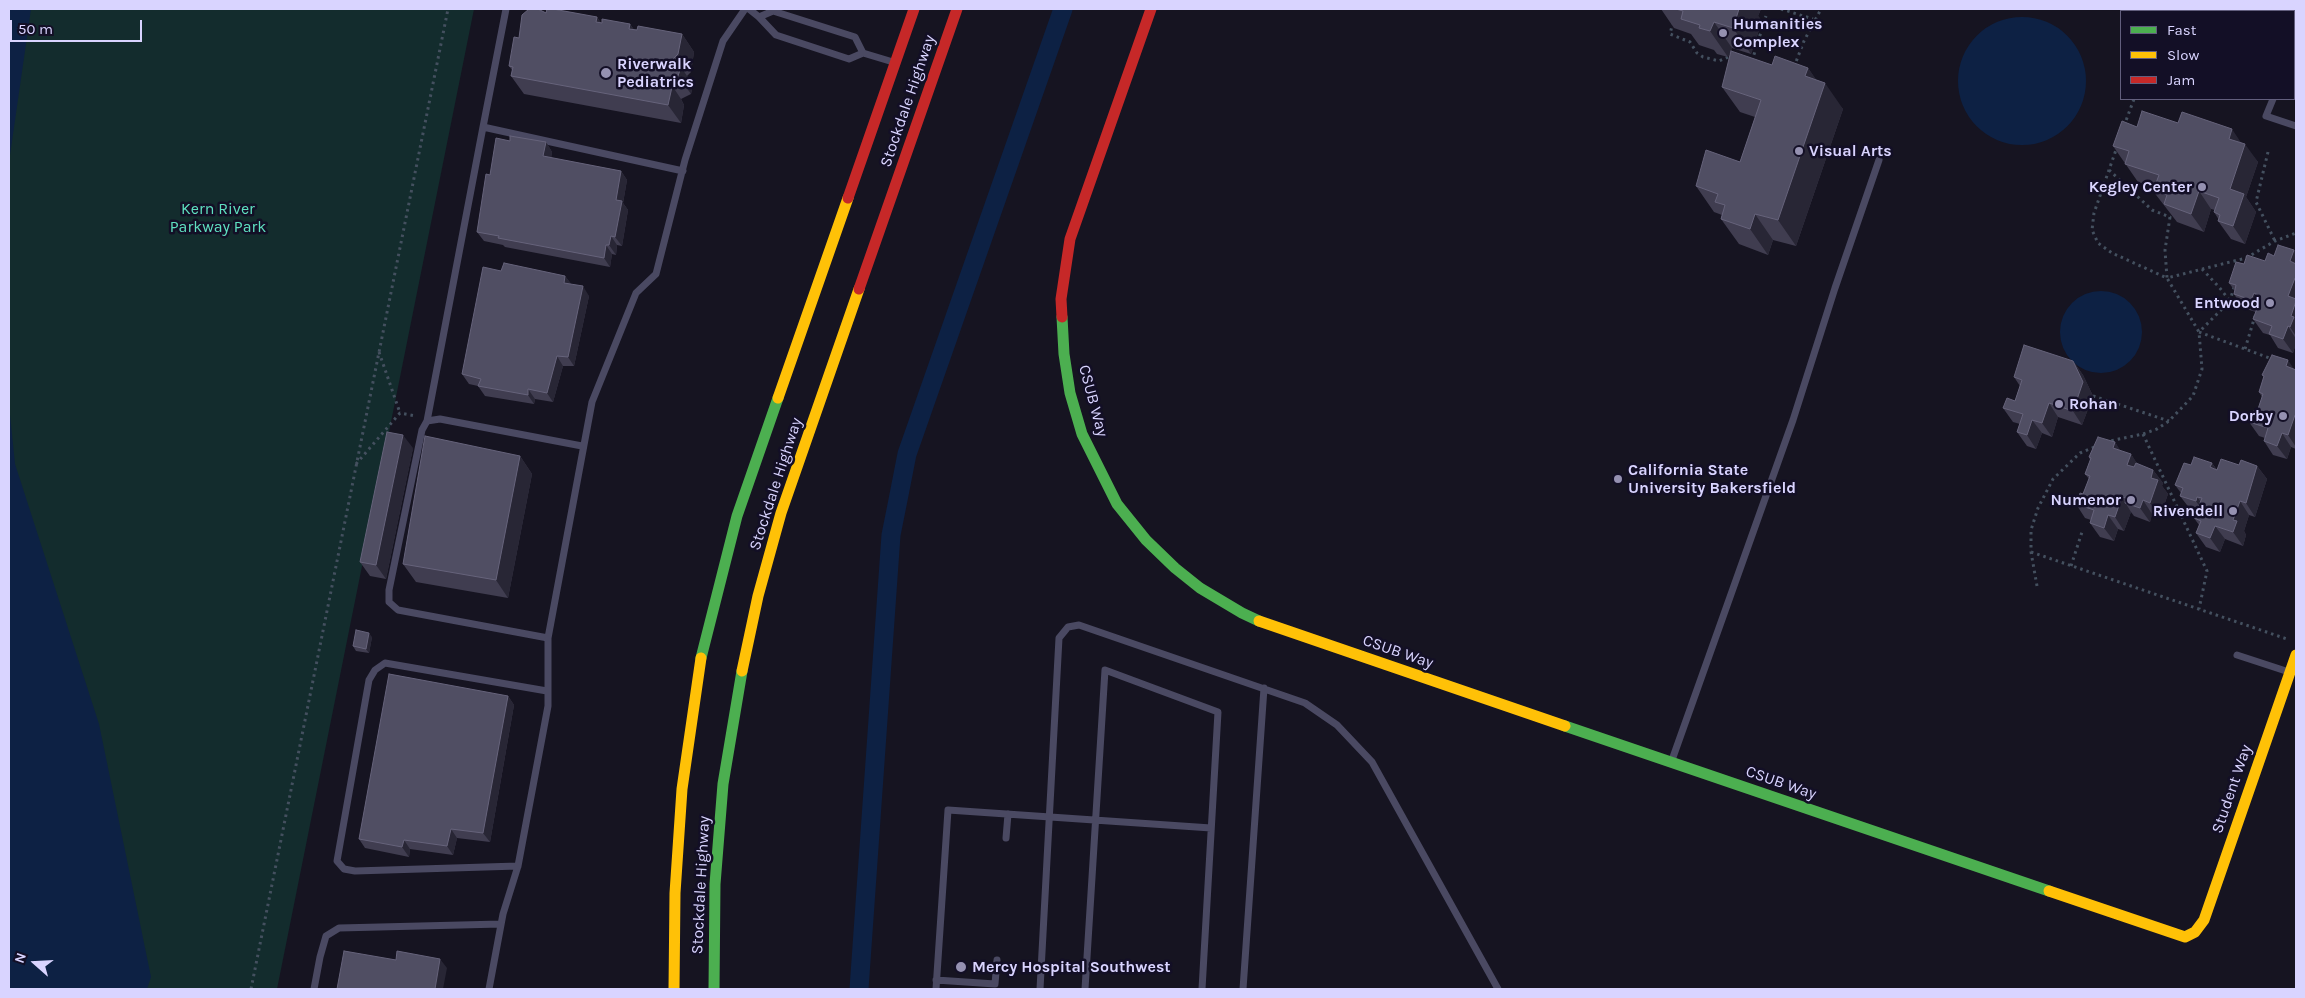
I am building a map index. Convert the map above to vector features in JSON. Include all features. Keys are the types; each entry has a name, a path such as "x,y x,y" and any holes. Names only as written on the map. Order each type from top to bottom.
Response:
{"main road":[{"name":"Stockdale Highway","path":"674,989 675,893 682,789 700,664 711,613 737,516 914,9"},
{"name":"Stockdale Highway","path":"714,989 716,853 724,784 736,702 762,578 781,513 957,9"},
{"name":"CSUB Way","path":"1151,9 1070,239 1061,299 1064,354 1070,393 1082,434 1117,504 1146,540 1175,568 1200,588 1242,613 1276,628 2177,935 2185,937 2195,932"},
{"name":"Student Way","path":"2195,932 2204,920 2293,673 2296,655"}],"lane":[{"path":"506,9 427,421 422,430 389,590 389,602 398,610 548,638"},
{"path":"489,989 502,924 518,866 548,706 548,638 582,446 592,402 636,293 656,274 683,171 723,41 747,9 760,17 776,35 849,58 862,53 895,63"},
{"path":"760,17 772,12 856,37 862,53"},
{"path":"2273,100 2266,116 2296,126"},
{"path":"483,126 683,171"},
{"path":"1671,762 1793,420 1835,288 1879,160"},
{"path":"427,421 440,419 582,446"},
{"path":"1040,989 1059,638 1068,628 1079,625 1305,703 1337,725 1372,762 1498,989"},
{"path":"2237,655 2293,673"},
{"path":"518,866 355,871 344,869 337,861 368,680 375,670 385,664 548,691"},
{"path":"1085,989 1094,820 1105,670 1218,712 1202,989"},
{"path":"1243,989 1264,688"},
{"path":"936,989 948,810 1211,828"},
{"path":"1006,838 1008,814"},
{"path":"314,989 326,936 339,928 502,924"},
{"path":"936,980 995,984 997,960"}],"path":[{"path":"250,989 448,9"},
{"path":"1781,9 1813,19"},
{"path":"1792,74 1813,19 1821,9"},
{"path":"1675,15 1670,34 1690,42 1697,53 1703,57 1719,61 1733,55 1739,58"},
{"path":"1746,60 1752,62 1766,16"},
{"path":"2121,134 2134,100"},
{"path":"2118,143 2094,213 2092,230 2098,243 2112,253 2167,278 2246,258 2274,241 2296,233"},
{"path":"2268,152 2256,202 2274,241"},
{"path":"2037,586 2031,552 2031,530 2038,508 2053,480 2080,453 2111,440 2157,430 2194,396 2202,370 2199,332 2167,278 2164,250 2170,216 2152,210 2109,170"},
{"path":"2246,258 2250,266"},
{"path":"2240,259 2241,265"},
{"path":"2201,268 2230,301"},
{"path":"2199,332 2230,301 2235,283"},
{"path":"2245,349 2256,312"},
{"path":"2199,332 2272,360"},
{"path":"378,351 400,413"},
{"path":"2093,396 2169,421"},
{"path":"400,413 427,421"},
{"path":"356,465 400,413"},
{"path":"2143,434 2207,572 2199,609"},
{"path":"2071,566 2082,532"},
{"path":"2031,552 2287,639"}],"green space":[{"name":"Kern River Parkway Park","path":"9,9 474,9 277,989 9,989"}],"water":[{"path":"9,9 31,9 9,162"},
{"path":"2022,17 2047,21 2068,35 2082,56 2086,81 2082,106 2068,127 2047,141 2022,145 1997,141 1976,127 1962,106 1958,81 1962,56 1976,35 1997,21"},
{"path":"2101,291 2117,294 2130,303 2139,316 2142,332 2139,348 2130,361 2117,370 2101,373 2085,370 2072,361 2063,348 2060,332 2063,316 2072,303 2085,294"},
{"path":"9,405 15,464 99,724 151,977 147,989 9,989"}],"building":[{"name":"Riverwalk Pediatrics","path":"529,9 538,9 546,13 547,9 553,9 597,17 596,22 602,23 602,19 630,24 629,29 637,30 638,26 682,34 678,54 673,59 681,67 678,76 669,81 672,87 668,105 511,76 513,67 509,66 514,37 519,38 522,15"},
{"path":"1676,9 1739,9 1733,28 1714,22 1710,31 1699,28 1700,25 1681,19 1683,11"},
{"path":"2208,9 2212,10 2136,10"},
{"path":"1731,51 1772,65 1775,56 1808,68 1805,76 1825,83 1778,220 1755,214 1750,229 1721,219 1725,205 1715,202 1718,194 1696,186 1706,150 1740,162 1761,100 1722,87"},
{"name":"Kegley Center","path":"2142,111 2178,123 2182,112 2232,129 2229,139 2245,144 2230,189 2244,194 2233,226 2218,221 2220,215 2214,212 2219,198 2199,191 2191,214 2164,204 2167,195 2153,191 2159,175 2125,164 2129,151 2113,146 2122,121 2137,127"},
{"path":"510,136 546,142 543,156 621,171 616,200 622,201 615,237 611,236 609,245 606,245 604,258 498,238 499,236 477,232 486,174 490,175 496,138 510,141"},
{"name":"Entwood","path":"2278,245 2294,250 2290,261 2296,264 2296,278 2288,296 2296,299 2291,316 2294,317 2283,339 2269,334 2272,326 2253,319 2260,301 2256,300 2258,295 2254,293 2251,300 2234,294 2236,285 2229,283 2236,262 2244,264 2247,255 2265,261 2268,253 2274,256"},
{"path":"504,263 565,276 564,283 583,286 568,357 557,356 547,393 528,389 528,395 478,386 481,379 462,374 483,267 501,271"},
{"name":"Rohan","path":"2024,345 2073,361 2083,382 2073,411 2049,403 2042,423 2032,420 2027,435 2017,432 2023,414 2003,408 2007,398 2015,401 2022,380 2014,377"},
{"path":"2272,355 2288,360 2286,366 2296,370 2296,415 2288,435 2282,433 2277,446 2264,441 2268,428 2249,422 2253,411 2257,412 2263,394 2259,392 2264,376 2262,375"},
{"path":"387,432 403,435 376,565 360,562"},
{"path":"425,436 520,456 496,580 403,564"},
{"name":"Numenor","path":"2098,437 2115,442 2113,448 2131,454 2127,465 2134,467 2136,463 2153,470 2151,478 2158,480 2150,503 2143,500 2140,508 2125,503 2126,498 2122,497 2115,517 2108,515 2104,528 2090,523 2094,510 2076,504 2080,493 2083,494 2090,476 2085,474 2091,458 2089,457"},
{"name":"Rivendell","path":"2194,457 2212,463 2210,467 2217,470 2221,459 2239,465 2241,460 2257,466 2246,503 2240,501 2233,520 2237,521 2233,532 2215,526 2210,538 2196,533 2201,521 2194,518 2202,498 2197,497 2196,501 2180,496 2183,488 2175,485 2184,463 2191,465"},
{"path":"356,630 369,633 366,649 353,646"},
{"path":"389,674 508,696 483,833 451,829 447,846 404,840 402,847 359,839"},
{"path":"344,951 396,960 397,951 440,959 435,989 337,989"}],"waterway":[{"path":"859,989 891,535 907,454 1063,9"}],"traffic: fast":[{"path":"1062,317 1064,354 1070,393 1082,434 1117,504 1146,540 1175,568 1200,588 1259,621"},
{"path":"701,658 737,516 778,398"},
{"path":"714,989 715,884 723,784 742,671"},
{"path":"1565,726 2049,891"}],"traffic: slow":[{"path":"778,398 848,198"},
{"path":"742,671 758,596 781,513 859,289"},
{"path":"1259,621 1565,726"},
{"path":"2049,891 2185,937 2195,932 2204,920 2296,655"},
{"path":"674,989 675,893 682,789 701,658"}],"traffic: jam":[{"path":"848,198 914,9"},
{"path":"859,289 957,9"},
{"path":"1062,317 1061,299 1070,239 1151,9"}],"place":[{"name":"Humanities Complex","path":"1723,33"},
{"name":"Riverwalk Pediatrics","path":"606,73"},
{"name":"Visual Arts","path":"1799,151"},
{"name":"Kegley Center","path":"2202,187"},
{"name":"Entwood","path":"2270,303"},
{"name":"Rohan","path":"2059,404"},
{"name":"Dorby","path":"2283,416"},
{"name":"California State University Bakersfield","path":"1618,479"},
{"name":"Numenor","path":"2131,500"},
{"name":"Rivendell","path":"2233,511"},
{"name":"Mercy Hospital Southwest","path":"961,967"}]}
